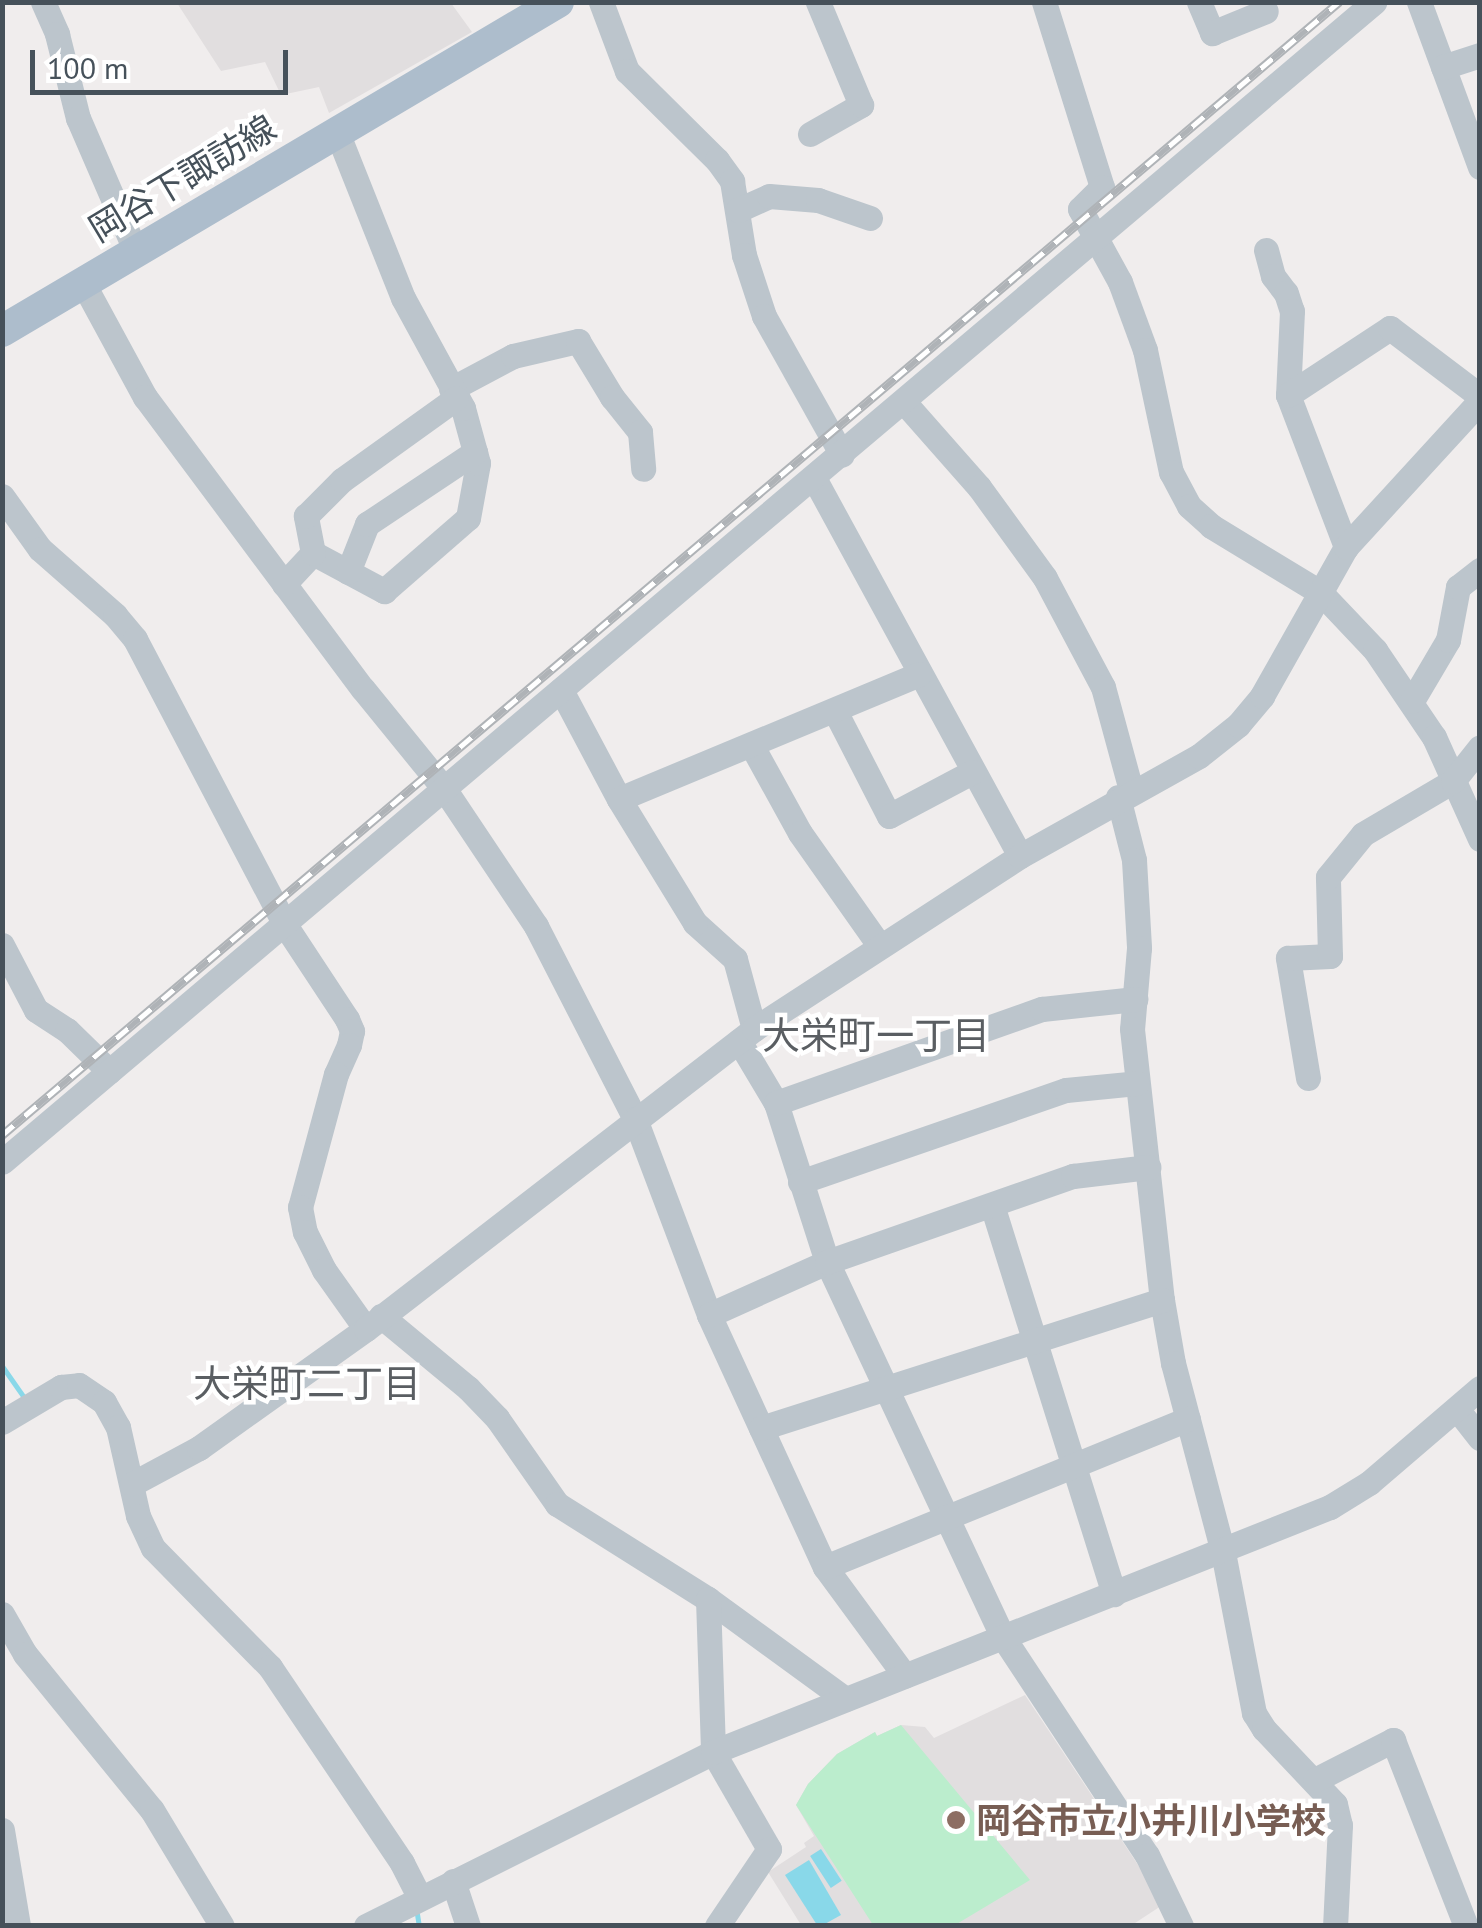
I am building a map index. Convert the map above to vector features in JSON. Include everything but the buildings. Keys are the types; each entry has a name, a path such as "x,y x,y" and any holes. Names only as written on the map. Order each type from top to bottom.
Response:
{"main road":[{"name":"岡谷下諏訪線","path":"2,331 558,2"}],"street":[{"path":"43,2 57,34 78,118 136,252"},
{"path":"602,2 627,70 717,160 732,181 744,255 764,316 842,454"},
{"path":"810,134 861,105 818,2"},
{"path":"1044,2 1102,187 1080,209 1099,237 1145,350 1171,472 1189,506 1212,526 1321,593 1375,650 1434,737 1480,838"},
{"path":"1199,2 1212,33 1266,11"},
{"path":"2,1162 1374,2"},
{"path":"1420,2 1480,166"},
{"path":"1443,67 1480,55"},
{"path":"312,552 384,592 468,518 478,463 453,393 382,251 338,132"},
{"path":"738,210 768,196 818,200 870,218"},
{"path":"1266,250 1273,276 1286,292 1292,310 1288,395 1346,546"},
{"path":"83,283 145,397 444,790 536,926 635,1119 709,1315 825,1566 905,1676"},
{"path":"132,1484 200,1448 373,1323 746,1035 1020,856 1199,756 1238,725 1262,696 1346,546 1480,399 1390,328 1288,395"},
{"path":"312,552 306,516 342,480 453,393 513,356 578,341 612,397 640,432 643,469"},
{"path":"904,402 979,487 1045,578 1103,687 1125,794 1137,892 1137,1083 1162,1300 1223,1552 1254,1713 1264,1730 1335,1804 1340,1825 1335,1926"},
{"path":"348,572 367,524 475,452"},
{"path":"814,478 1020,856"},
{"path":"2,496 40,549 115,615 135,639 285,925 352,1032 336,1074 300,1207 304,1232 324,1270 373,1323 497,1418 557,1504 708,1599 845,1698"},
{"path":"284,584 312,552"},
{"path":"1412,701 1448,640 1458,587 1480,570"},
{"path":"619,799 919,674"},
{"path":"561,690 619,799 695,924 734,958 746,1035 776,1103 827,1262 884,1387 1004,1637 1147,1855 1181,1926"},
{"path":"834,711 889,816 972,772"},
{"path":"752,746 800,833 879,946"},
{"path":"1308,1078 1288,958 1330,956 1328,877 1364,834 1453,781 1480,747"},
{"path":"2,945 36,1010 67,1030 109,1071"},
{"path":"776,1103 1042,1009 1135,999"},
{"path":"800,1182 1066,1090 1137,1083"},
{"path":"709,1315 827,1262 1072,1176 1148,1166"},
{"path":"992,1205 1114,1594"},
{"path":"761,1428 1162,1300"},
{"path":"2,1422 61,1388 79,1385 92,1391 118,1427 143,1532 152,1548 270,1667 402,1863 420,1898"},
{"path":"366,1926 714,1752 1223,1552 1343,1499 1480,1388"},
{"path":"1457,1409 1480,1438"},
{"path":"825,1566 1188,1420"},
{"path":"708,1599 714,1752 769,1850 716,1926"},
{"path":"2,1614 14,1658 152,1810 222,1926"},
{"path":"1315,1780 1393,1740 1466,1926"},
{"path":"2,1830 18,1926"},
{"path":"453,1882 468,1926"}],"shaded area":[{"path":"177,3 451,3 472,32 329,113 319,87 281,95 265,62 221,71"},
{"name":"岡谷市立小井川小学校","path":"1025,1695 1164,1904 1132,1925 801,1925 768,1872 806,1847 804,1843 814,1836 796,1805 808,1784 837,1754 875,1732 877,1736 901,1725 925,1727 934,1738"}],"green space":[{"path":"901,1725 1030,1880 955,1925 873,1925 796,1805 808,1784 837,1754 875,1732 877,1736"}],"water":[{"path":"821,1849 842,1881 831,1888 810,1856"},
{"path":"809,1860 841,1915 823,1925 817,1925 785,1875"}],"waterway":[{"path":"2,1366 24,1397"},
{"path":"417,1914 419,1926"}],"railway":[{"path":"2,1135 1339,2"}],"place":[{"name":"岡谷市立小井川小学校","path":"956,1820"}],"district":[{"name":"大栄町一丁目","path":"876,1035"},
{"name":"大栄町二丁目","path":"307,1383"}]}
